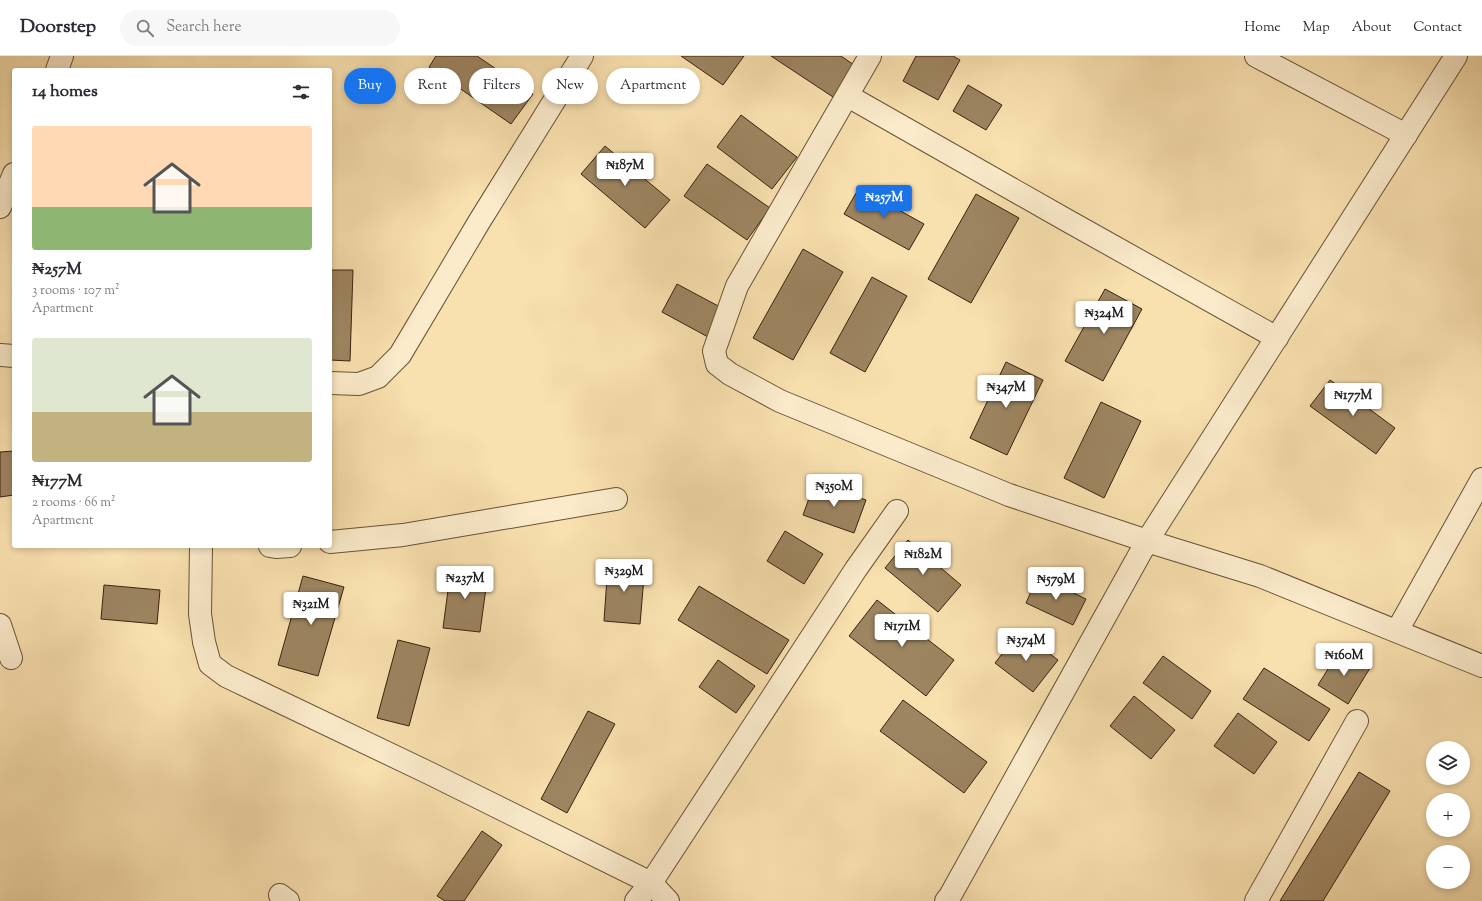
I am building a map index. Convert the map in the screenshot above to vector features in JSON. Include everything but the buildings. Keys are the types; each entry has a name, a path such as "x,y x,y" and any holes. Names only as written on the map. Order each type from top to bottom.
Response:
{"street":[{"path":"58,68 62,56"},
{"path":"332,383 358,384 378,377 400,355 479,222 582,56"},
{"path":"870,56 737,286 714,351 717,364 730,374 780,401 1009,495 1147,541 1260,576 1482,666"},
{"path":"1256,56 1406,135"},
{"path":"951,899 1147,541 1456,56"},
{"path":"848,96 1277,338"},
{"path":"0,207 12,179"},
{"path":"0,354 12,356"},
{"path":"1397,631 1482,479"},
{"path":"332,542 403,535 616,498"},
{"path":"636,901 651,883 856,569 897,511"},
{"path":"201,548 200,614 204,642 210,664 226,676 429,773 651,883 668,901"},
{"path":"0,625 11,658"},
{"path":"1256,901 1357,721"}]}
